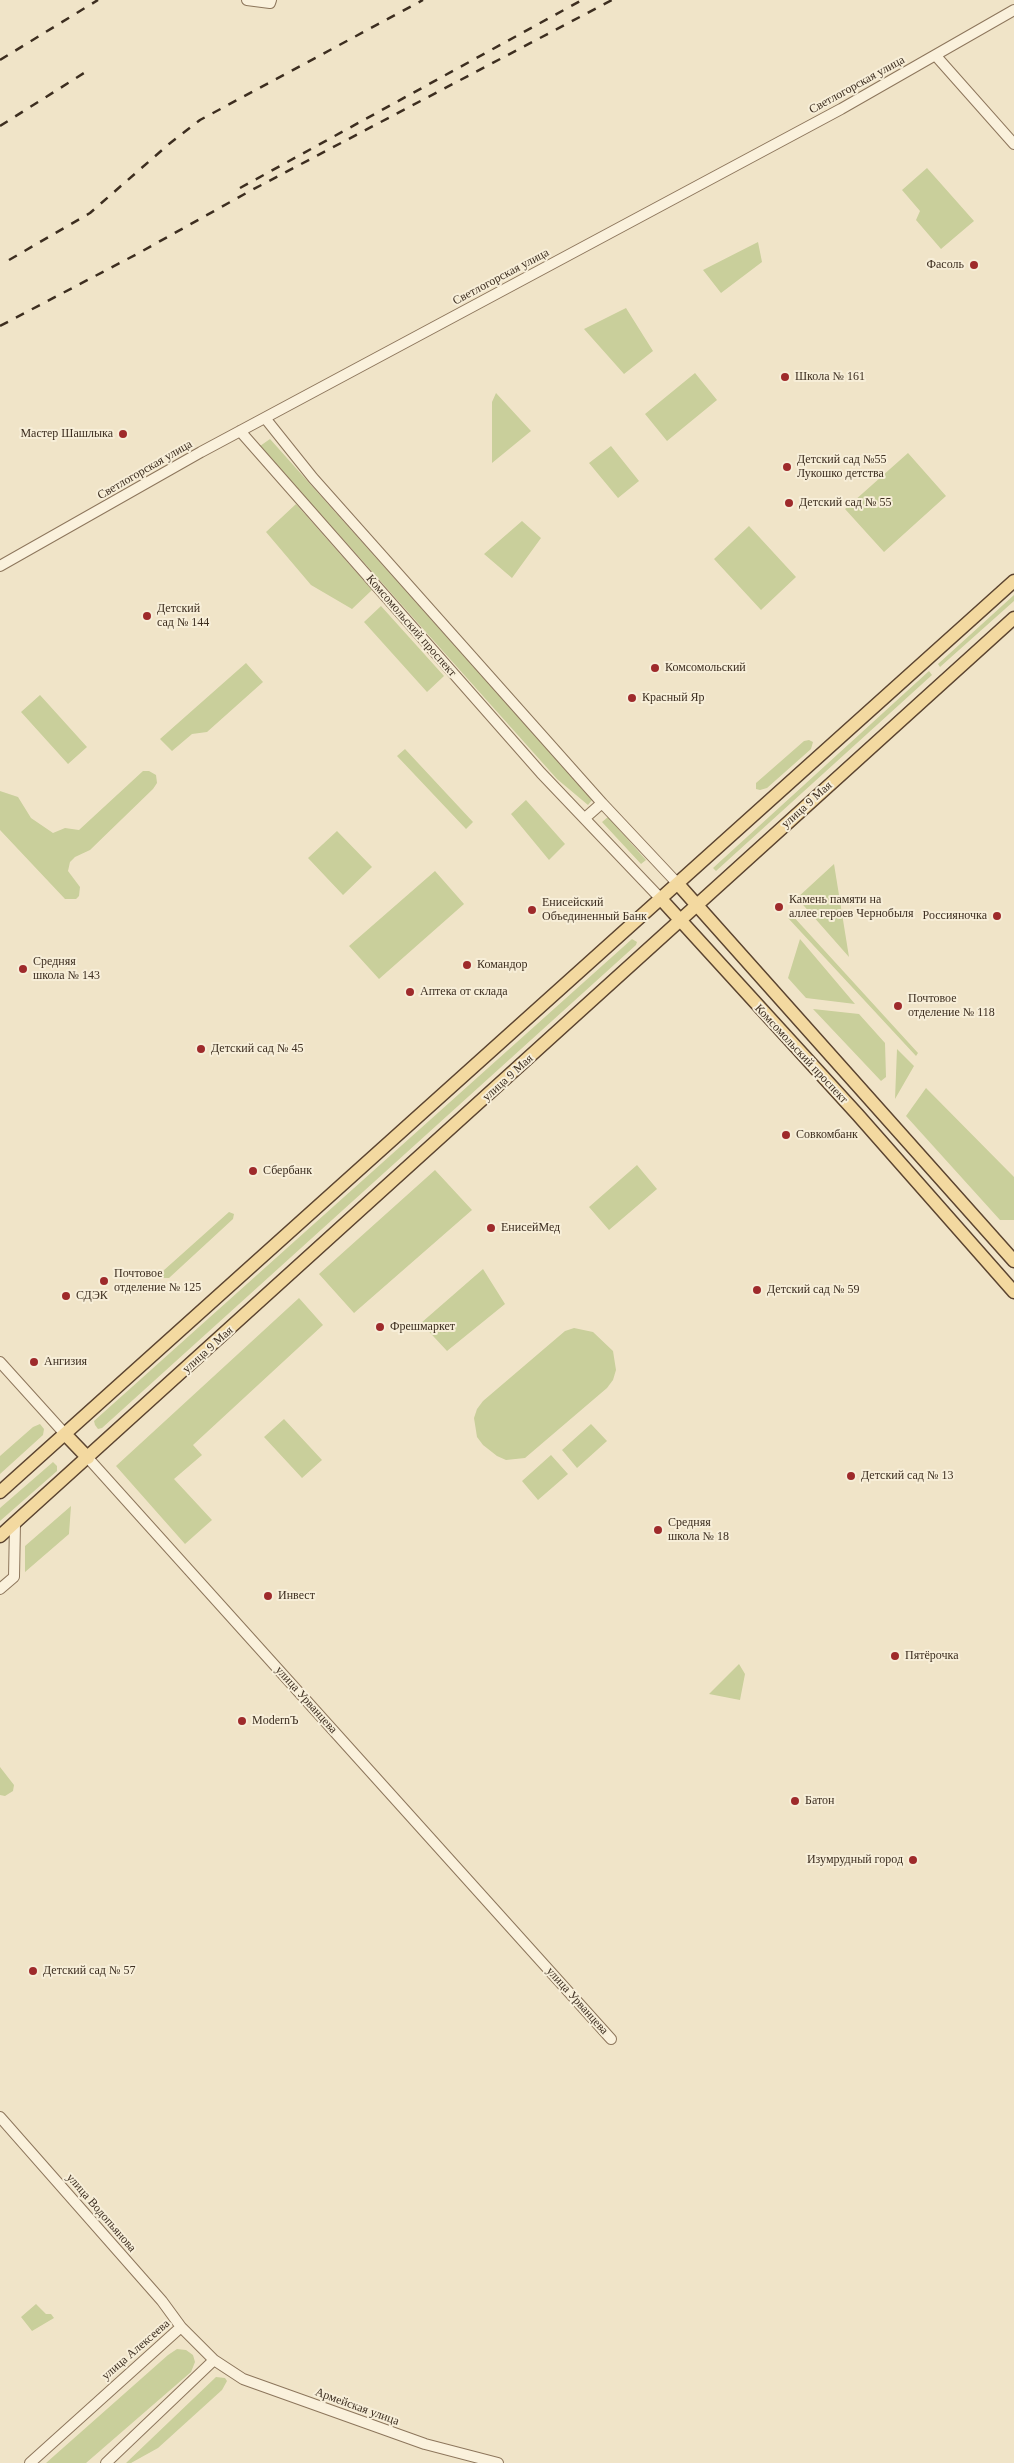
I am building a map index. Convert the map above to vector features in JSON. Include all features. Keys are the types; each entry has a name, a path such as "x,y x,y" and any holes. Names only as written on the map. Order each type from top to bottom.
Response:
{"main road":[{"path":"0,1492 1014,581"},
{"name":"улица 9 Мая","path":"0,1536 1014,618"},
{"name":"Комсомольский проспект","path":"678,884 1014,1261"},
{"name":"Комсомольский проспект","path":"661,899 749,998 858,1115 1014,1292"},
{"path":"1001,1278 1014,1266"},
{"name":"улица Урванцева","path":"65,1434 88,1458"}],"street":[{"path":"247,0 270,3 271,0"},
{"name":"Светлогорская улица","path":"0,566 240,431 936,56 1014,10"},
{"path":"936,56 1014,144"},
{"name":"Комсомольский проспект","path":"265,418 313,478 602,803 678,884"},
{"name":"Комсомольский проспект","path":"240,431 541,773 661,899"},
{"path":"585,818 602,803"},
{"name":"улица Урванцева","path":"0,1362 65,1434"},
{"name":"улица Урванцева","path":"88,1458 456,1864 611,2039"},
{"path":"0,1589 14,1576 15,1523"},
{"name":"улица Водопьянова","path":"0,2117 162,2301 181,2327"},
{"name":"улица Алексеева","path":"30,2463 181,2327 214,2360"},
{"path":"106,2463 214,2360"},
{"name":"Армейская улица","path":"214,2360 243,2379 425,2444 498,2463"}],"green space":[{"path":"927,168 974,221 941,249 916,220 920,211 902,190"},
{"path":"758,242 762,262 721,293 703,270"},
{"path":"626,308 653,351 624,374 584,329"},
{"path":"695,373 717,400 667,441 645,414"},
{"path":"496,393 531,431 492,463 492,402"},
{"path":"270,439 592,800 588,805 557,779 260,446"},
{"path":"611,446 639,481 618,498 589,463"},
{"path":"908,453 946,496 884,552 845,509"},
{"path":"296,504 372,590 352,609 311,585 266,532"},
{"path":"522,521 541,538 512,578 484,554"},
{"path":"749,526 796,577 761,610 714,559"},
{"path":"1014,595 1014,601 940,667 938,664"},
{"path":"381,606 444,676 427,692 364,622"},
{"path":"246,663 263,682 207,732 192,734 172,751 160,739"},
{"path":"929,671 932,675 716,871 713,868"},
{"path":"40,695 87,747 68,764 21,712"},
{"path":"809,740 813,742 811,749 767,788 756,789 756,783 804,741"},
{"path":"405,749 473,822 466,829 397,756"},
{"path":"143,771 149,771 156,775 157,783 153,789 90,850 75,857 70,862 68,871 80,887 79,896 76,899 65,899 0,830 0,791 18,797 31,818 53,833 65,828 79,830"},
{"path":"526,800 565,844 549,860 511,814"},
{"path":"608,817 646,860 641,864 602,822"},
{"path":"337,831 372,867 343,895 308,858"},
{"path":"834,864 849,957 797,898"},
{"path":"435,871 464,904 379,979 349,946"},
{"path":"792,915 918,1053 916,1056 788,918"},
{"path":"632,939 637,942 636,945 102,1428 98,1429 94,1421"},
{"path":"800,939 855,1004 806,998 788,978"},
{"path":"813,1009 859,1014 885,1043 886,1077 881,1081"},
{"path":"897,1049 914,1066 895,1099"},
{"path":"926,1088 1014,1177 1014,1220 1000,1220 906,1116"},
{"path":"637,1165 657,1189 609,1230 589,1207"},
{"path":"435,1170 472,1210 354,1313 319,1274"},
{"path":"229,1212 234,1214 233,1219 169,1278 162,1278 163,1271"},
{"path":"483,1269 505,1304 447,1351 421,1323"},
{"path":"299,1298 323,1325 193,1445 202,1455 174,1479 212,1520 185,1544 116,1466"},
{"path":"574,1328 593,1332 613,1351 616,1370 613,1380 607,1388 525,1458 506,1460 497,1456 483,1445 477,1437 474,1418 477,1409 483,1401 565,1331"},
{"path":"284,1419 322,1460 302,1478 264,1437"},
{"path":"40,1424 44,1429 43,1435 0,1474 0,1456 33,1427"},
{"path":"591,1424 607,1441 577,1468 562,1450"},
{"path":"551,1455 568,1474 538,1500 522,1481"},
{"path":"53,1462 57,1466 57,1471 0,1521 0,1508"},
{"path":"71,1506 69,1534 25,1572 25,1546"},
{"path":"739,1664 745,1674 740,1700 709,1694"},
{"path":"0,1767 14,1785 13,1791 5,1796 0,1795"},
{"path":"36,2304 46,2314 51,2314 54,2318 32,2331 21,2317"},
{"path":"177,2349 186,2350 193,2355 195,2362 191,2372 86,2463 46,2463 168,2355"},
{"path":"216,2377 225,2378 227,2381 222,2390 158,2448 131,2463 126,2463"}],"railway":[{"path":"0,60 98,0"},
{"path":"9,260 90,213 169,144 200,120 423,0"},
{"path":"240,188 582,0"},
{"path":"0,326 137,254 250,191 612,0"},
{"path":"0,126 84,73"}],"place":[{"name":"Фасоль","path":"974,265"},
{"name":"Школа № 161","path":"785,377"},
{"name":"Мастер Шашлыка","path":"123,434"},
{"name":"Детский сад №55 Лукошко детства","path":"787,467"},
{"name":"Детский сад № 55","path":"789,503"},
{"name":"Детский сад № 144","path":"147,616"},
{"name":"Комсомольский","path":"655,668"},
{"name":"Красный Яр","path":"632,698"},
{"name":"Камень памяти на аллее героев Чернобыля","path":"779,907"},
{"name":"Енисейский Объединенный Банк","path":"532,910"},
{"name":"Россияночка","path":"997,916"},
{"name":"Командор","path":"467,965"},
{"name":"Средняя школа № 143","path":"23,969"},
{"name":"Аптека от склада","path":"410,992"},
{"name":"Почтовое отделение № 118","path":"898,1006"},
{"name":"Детский сад № 45","path":"201,1049"},
{"name":"Совкомбанк","path":"786,1135"},
{"name":"Сбербанк","path":"253,1171"},
{"name":"ЕнисейМед","path":"491,1228"},
{"name":"Почтовое отделение № 125","path":"104,1281"},
{"name":"Детский сад № 59","path":"757,1290"},
{"name":"СДЭК","path":"66,1296"},
{"name":"Фрешмаркет","path":"380,1327"},
{"name":"Ангизия","path":"34,1362"},
{"name":"Детский сад № 13","path":"851,1476"},
{"name":"Средняя школа № 18","path":"658,1530"},
{"name":"Инвест","path":"268,1596"},
{"name":"Пятёрочка","path":"895,1656"},
{"name":"ModernЪ","path":"242,1721"},
{"name":"Батон","path":"795,1801"},
{"name":"Изумрудный город","path":"913,1860"},
{"name":"Детский сад № 57","path":"33,1971"}]}
